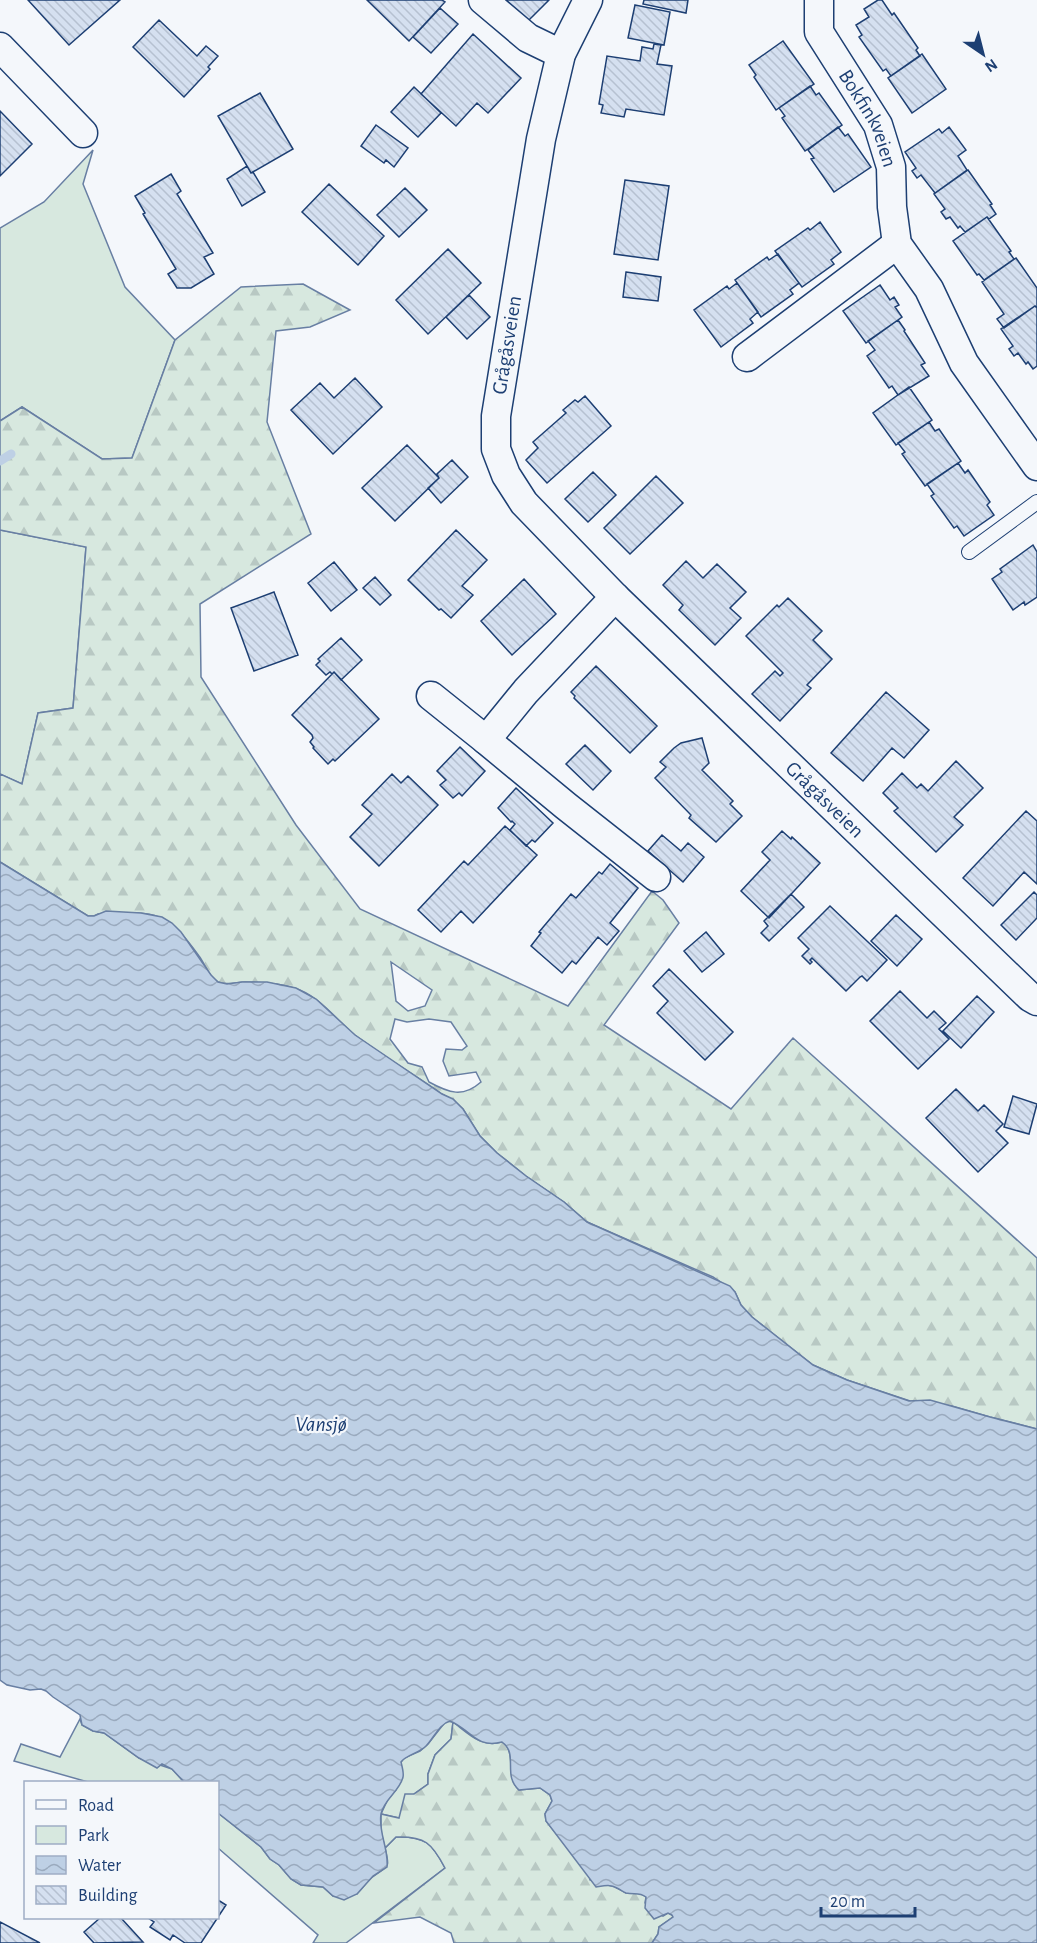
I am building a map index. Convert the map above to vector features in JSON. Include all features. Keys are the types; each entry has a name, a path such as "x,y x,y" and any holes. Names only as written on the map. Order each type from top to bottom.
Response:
{"street":[{"path":"483,0 528,38 561,54"},
{"name":"Grågåsveien","path":"588,0 561,54 541,139 496,416 496,448 506,475 524,503 615,597 1030,997 1037,1001"},
{"name":"Bokfinkveien","path":"819,0 819,32 878,124 891,167 892,207 897,244 929,289 964,363 1037,466"},
{"path":"0,47 83,133"},
{"path":"747,357 897,244"},
{"path":"486,740 526,691 615,597"},
{"path":"431,696 656,878"}],"lane":[{"path":"969,552 1037,502"}],"green space":[{"path":"93,150 83,184 125,287 175,340 132,458 102,459 22,407 0,421 0,228 44,202"},
{"path":"303,284 350,310 310,327 276,331 267,422 311,534 200,604 201,677 296,825 360,909 568,1006 652,891 663,900 679,923 604,1025 731,1109 793,1038 1037,1258 1037,1429 952,1406 910,1401 847,1380 813,1365 752,1317 741,1305 735,1292 713,1277 587,1222 564,1202 497,1153 480,1136 463,1109 453,1100 355,1035 327,1008 303,991 276,984 218,982 187,940 167,921 156,916 132,913 88,916 0,862 0,774 22,784 38,713 73,708 86,547 0,530 0,421 22,407 102,459 132,458 175,340 241,287","holes":["391,962 432,990 425,1006 408,1011 396,1001","395,1019 407,1022 429,1019 451,1022 467,1046 462,1050 446,1049 443,1061 449,1076 476,1072 481,1082 462,1092 449,1091 429,1082 422,1067 408,1063 390,1039"]},
{"path":"0,530 86,547 73,708 38,713 22,784 0,774"},
{"path":"80,1719 82,1725 93,1731 104,1733 139,1758 172,1769 183,1781 84,1781 14,1761 21,1744 60,1757"},
{"path":"446,1721 453,1722 451,1739 435,1755 428,1774 428,1784 414,1794 399,1818 381,1814 388,1799 396,1790 401,1762 428,1744"},
{"path":"453,1722 481,1741 502,1742 507,1747 512,1778 519,1790 540,1788 550,1795 552,1801 545,1814 546,1821 589,1875 590,1880 615,1887 626,1893 640,1893 646,1897 645,1903 663,1916 668,1913 672,1915 673,1917 659,1927 658,1934 652,1943 454,1943 451,1933 420,1917 374,1923 445,1868 436,1852 421,1840 396,1837 385,1848 381,1832 381,1814 399,1818 405,1794 414,1794 428,1784 428,1774 435,1755 451,1739"},
{"path":"219,1814 261,1847 291,1879 301,1885 323,1887 333,1896 357,1894 385,1868 388,1859 385,1848 396,1837 421,1840 436,1852 445,1868 346,1943 313,1943 318,1935 219,1849"}],"water":[{"name":"Vansjø","path":"0,862 88,916 106,911 162,917 181,932 218,982 227,984 267,982 296,988 316,999 355,1035 442,1094 453,1099 463,1109 480,1136 497,1153 564,1202 587,1222 730,1286 741,1305 752,1317 813,1365 847,1380 909,1401 930,1400 1037,1429 1037,1943 652,1943 658,1934 659,1927 673,1917 672,1915 668,1913 654,1919 645,1908 646,1897 643,1895 626,1893 612,1886 596,1887 546,1821 545,1814 552,1801 550,1795 540,1788 519,1790 512,1778 509,1752 502,1742 479,1741 450,1721 440,1728 429,1743 401,1762 403,1777 399,1787 385,1804 380,1821 387,1867 373,1876 357,1894 344,1900 333,1896 323,1887 301,1885 291,1879 261,1847 219,1814 219,1781 183,1781 172,1769 162,1764 157,1768 104,1733 93,1731 82,1725 80,1715 46,1691 7,1685 0,1680"}],"building":[{"path":"28,0 120,0 69,45"},
{"path":"367,0 442,0 445,2 409,41"},
{"path":"506,0 549,0 527,22"},
{"path":"644,0 688,0 686,13 643,4"},
{"path":"882,0 892,15 894,13 918,48 916,50 920,56 891,76 886,69 883,71 859,37 862,35 856,25 869,17 864,9"},
{"path":"635,5 670,12 664,45 628,38"},
{"path":"440,8 458,24 431,53 413,37"},
{"path":"159,20 197,56 206,46 218,56 208,67 210,69 184,97 133,47"},
{"path":"473,34 521,78 488,113 477,103 456,126 421,94"},
{"path":"783,41 814,84 776,110 754,77 756,75 749,65"},
{"path":"654,44 661,45 657,64 672,66 664,115 626,109 624,117 601,113 603,105 599,104 607,56 640,61 642,47 653,49"},
{"path":"922,54 946,89 912,113 888,78"},
{"path":"810,86 816,95 819,93 842,125 805,151 782,118 785,116 779,108"},
{"path":"414,87 441,113 418,137 391,112"},
{"path":"260,93 293,149 251,173 218,116"},
{"path":"0,111 32,144 0,176"},
{"path":"376,125 408,148 394,167 386,160 384,163 361,146"},
{"path":"838,127 845,136 848,134 871,167 834,192 811,159 814,158 808,150"},
{"path":"949,127 966,150 958,156 967,170 935,193 921,175 917,178 912,171 916,168 905,152 939,129 942,133"},
{"path":"247,166 265,192 242,206 227,179"},
{"path":"968,170 992,204 990,205 996,214 989,219 987,217 965,232 960,226 958,228 950,217 946,219 941,212 945,209 934,194"},
{"path":"171,174 181,191 177,194 213,253 204,257 214,274 191,288 177,288 168,274 176,269 143,214 145,213 135,196"},
{"path":"625,180 669,186 658,260 614,254"},
{"path":"329,184 384,236 358,265 302,212"},
{"path":"405,188 427,210 399,237 377,215"},
{"path":"987,217 1011,251 1009,252 1014,259 984,280 979,274 977,275 953,241"},
{"path":"820,222 841,252 831,260 834,264 802,287 775,251"},
{"path":"448,249 481,283 428,334 396,300"},
{"path":"778,254 799,283 790,290 793,294 761,317 735,280 767,257 769,260"},
{"path":"1016,258 1037,288 1037,308 1035,306 1004,328 997,319 1004,314 982,282"},
{"path":"626,272 661,277 658,301 623,297"},
{"path":"737,283 758,312 750,319 753,323 721,347 694,310 727,286 729,289"},
{"path":"880,285 890,300 894,297 899,305 895,307 902,317 866,343 843,311"},
{"path":"469,295 490,317 467,339 446,317"},
{"path":"1035,306 1037,308 1037,366 1033,369 1018,353 1014,356 1009,349 1013,346 1001,329"},
{"path":"898,320 925,363 921,365 929,376 898,395 892,386 889,388 867,356 875,350 868,341"},
{"path":"355,378 382,407 333,454 291,410 320,383 334,398"},
{"path":"909,387 932,420 896,445 873,413"},
{"path":"585,396 611,426 547,483 526,460 538,448 533,442 566,413 563,410 575,400 578,402"},
{"path":"929,422 935,431 939,429 961,461 925,486 902,454 905,452 898,443"},
{"path":"407,445 439,478 395,521 362,488"},
{"path":"452,460 468,477 441,503 428,488 439,478 437,474"},
{"path":"958,463 965,473 968,470 990,502 987,505 994,515 964,536 957,526 954,528 931,496 934,494 927,484"},
{"path":"593,472 616,495 588,522 565,499"},
{"path":"656,476 683,503 630,554 604,528"},
{"path":"456,530 487,560 462,586 473,595 451,618 441,609 439,610 408,580"},
{"path":"1033,545 1037,552 1037,597 1013,610 992,579 1002,572 1000,569"},
{"path":"686,561 703,578 717,564 746,592 730,608 741,618 715,645 679,610 683,605 663,585"},
{"path":"334,562 357,590 331,611 308,583"},
{"path":"375,577 391,595 380,605 363,588"},
{"path":"524,579 556,614 512,655 481,621"},
{"path":"274,592 298,655 254,671 231,608"},
{"path":"788,598 822,631 813,640 832,659 807,685 811,688 780,721 752,694 775,671 780,676 783,673 746,636 777,605 779,607"},
{"path":"341,638 362,660 341,680 334,672 326,675 316,665 320,661 318,659"},
{"path":"596,666 657,726 630,753 574,698 571,692"},
{"path":"334,672 379,719 335,761 333,759 328,764 313,748 310,742 312,735 292,715"},
{"path":"886,692 929,730 904,758 892,748 863,781 831,753"},
{"path":"702,738 709,763 702,770 733,801 730,804 742,816 716,842 689,818 691,815 655,778 666,767 660,762 674,748 681,743"},
{"path":"585,745 611,771 593,790 566,764"},
{"path":"460,747 485,771 462,796 459,793 453,798 440,785 446,780 437,771"},
{"path":"956,761 983,788 954,817 963,825 936,852 894,811 898,808 883,793 902,773 917,788 921,784 928,791"},
{"path":"392,774 401,783 408,776 438,805 379,866 350,837 372,814 362,805"},
{"path":"516,788 553,823 535,842 532,840 526,846 510,830 515,824 498,808"},
{"path":"1026,811 1037,821 1037,884 1024,872 993,906 963,878"},
{"path":"505,826 537,855 473,923 461,911 441,932 418,910 464,861 468,865"},
{"path":"782,831 791,839 792,837 820,863 769,918 741,891 770,860 762,852"},
{"path":"662,835 681,851 688,843 704,857 683,882 648,851"},
{"path":"610,864 638,888 610,923 619,931 607,945 598,937 576,964 572,961 562,973 531,946 541,933 539,932 571,894 576,898 599,872 602,874"},
{"path":"1034,892 1037,895 1037,918 1016,940 1001,925"},
{"path":"791,894 804,907 769,941 761,933 768,926 764,921"},
{"path":"830,906 887,960 867,981 862,976 846,991 812,958 810,964 802,956 809,949 798,938"},
{"path":"896,915 922,939 897,966 871,941"},
{"path":"706,932 724,954 702,972 684,951"},
{"path":"669,969 733,1032 705,1060 657,1013 668,1001 653,986"},
{"path":"900,991 927,1018 934,1011 946,1023 939,1029 949,1039 918,1069 870,1021"},
{"path":"977,996 994,1012 961,1048 943,1031"},
{"path":"956,1089 978,1111 984,1105 1003,1124 996,1131 1008,1143 978,1172 926,1118"},
{"path":"1013,1096 1037,1104 1029,1134 1004,1127"},
{"path":"219,1901 226,1905 219,1916"},
{"path":"99,1919 122,1919 143,1942 94,1943 84,1932"},
{"path":"150,1919 216,1919 201,1943 185,1943 173,1935 170,1940 150,1927 154,1922"},
{"path":"0,1922 40,1943 0,1943"}],"waterway":[{"path":"0,461 11,454"}]}
